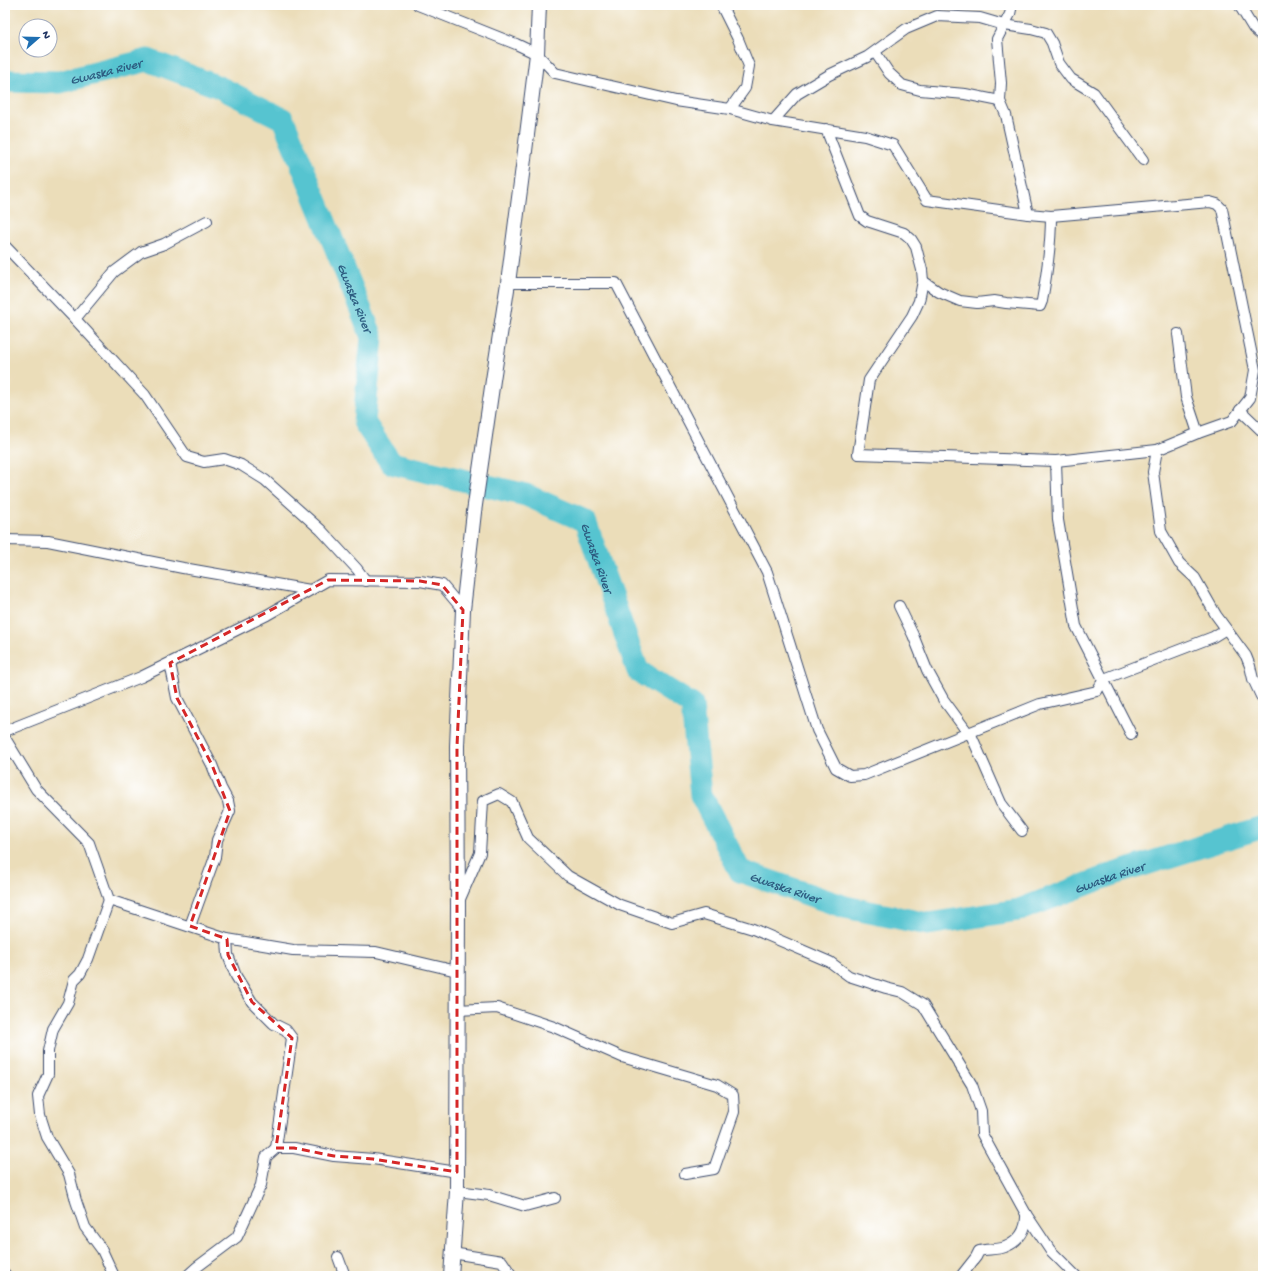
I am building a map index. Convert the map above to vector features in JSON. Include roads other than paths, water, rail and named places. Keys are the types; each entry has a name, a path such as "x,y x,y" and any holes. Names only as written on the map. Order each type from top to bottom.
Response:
{"main road":[{"path":"450,1276 457,1191 457,746 463,610 474,512 508,283 524,159 537,54 539,5"}],"street":[{"path":"418,5 516,44 537,54 556,73 676,101 730,109 773,121 826,129 865,136 893,145 928,200 1051,216 1210,202 1217,204 1222,209 1255,370 1250,398 1232,421 1198,432 1157,450 1056,460 858,454 869,380 912,316 919,301 923,281 922,270 916,247 911,239 904,233 867,221 860,216 826,129"},
{"path":"721,5 738,39 749,66 745,88 730,109"},
{"path":"1012,5 1010,14 997,39 1001,83 1000,100 1006,115 1028,214"},
{"path":"1239,5 1253,28 1263,37"},
{"path":"773,121 797,94 829,75 867,58 906,29 936,16 980,18 1004,25 1046,33 1052,43 1059,63 1071,79 1094,93 1143,160"},
{"path":"875,52 889,73 902,85 920,90 965,94 1000,100"},
{"path":"923,281 938,292 960,301 977,303 994,301 1040,306 1051,239 1051,216"},
{"path":"75,319 114,272 141,252 164,244 207,221"},
{"path":"5,246 145,395 187,457 204,462 224,459 241,465 265,480 321,530 366,581"},
{"path":"508,283 616,283 767,572 817,730 836,768 850,776 864,775 1040,704 1097,691 1104,679 1213,637 1226,629"},
{"path":"1178,334 1186,397 1198,432"},
{"path":"1240,410 1263,432"},
{"path":"1157,450 1153,472 1161,531 1179,563 1195,578 1216,615 1246,656 1253,679 1261,696"},
{"path":"1056,460 1058,520 1076,626 1131,734"},
{"path":"5,540 48,541 183,568 310,590"},
{"path":"5,731 141,677 267,614 328,580 420,581 442,585 463,610"},
{"path":"899,606 913,635 927,670 943,699 972,737 1001,803 1022,831"},
{"path":"170,663 177,698 212,765 221,788 228,800 230,811 217,840 215,858 190,926"},
{"path":"5,738 36,789 89,843 109,900 88,959 80,974 74,980 68,1003 53,1029 48,1051 48,1074 38,1096 40,1115 47,1137 69,1174 85,1227 102,1250 114,1276"},
{"path":"458,905 480,853 483,800 499,794 512,802 528,838 568,876 620,905 672,924 704,914 753,929 830,962 849,976 902,992 923,1005 972,1085 981,1110 982,1134 1026,1214 1050,1250 1076,1276"},
{"path":"109,900 227,939 293,950 376,952 458,971"},
{"path":"227,939 228,955 236,976 252,1002 274,1024 286,1030 292,1038 276,1148"},
{"path":"457,1010 497,1008 554,1028 622,1057 717,1085 733,1095 734,1112 714,1169 685,1174"},
{"path":"187,1276 237,1237 261,1185 266,1156 276,1148 294,1148 334,1156 373,1158 457,1172"},
{"path":"457,1191 489,1195 525,1206 555,1198"},
{"path":"961,1276 979,1252 1004,1247 1016,1240 1023,1231 1026,1223 1026,1214"},
{"path":"452,1253 502,1261 512,1276"},
{"path":"338,1257 345,1276"}],"waterway":[{"name":"Gwaska River","path":"5,81 60,82 148,60 219,87 283,119 372,337 364,422 391,463 526,495 585,521 638,671 692,705 701,795 740,871 845,907 928,924 1019,910 1108,876 1263,827"}]}
